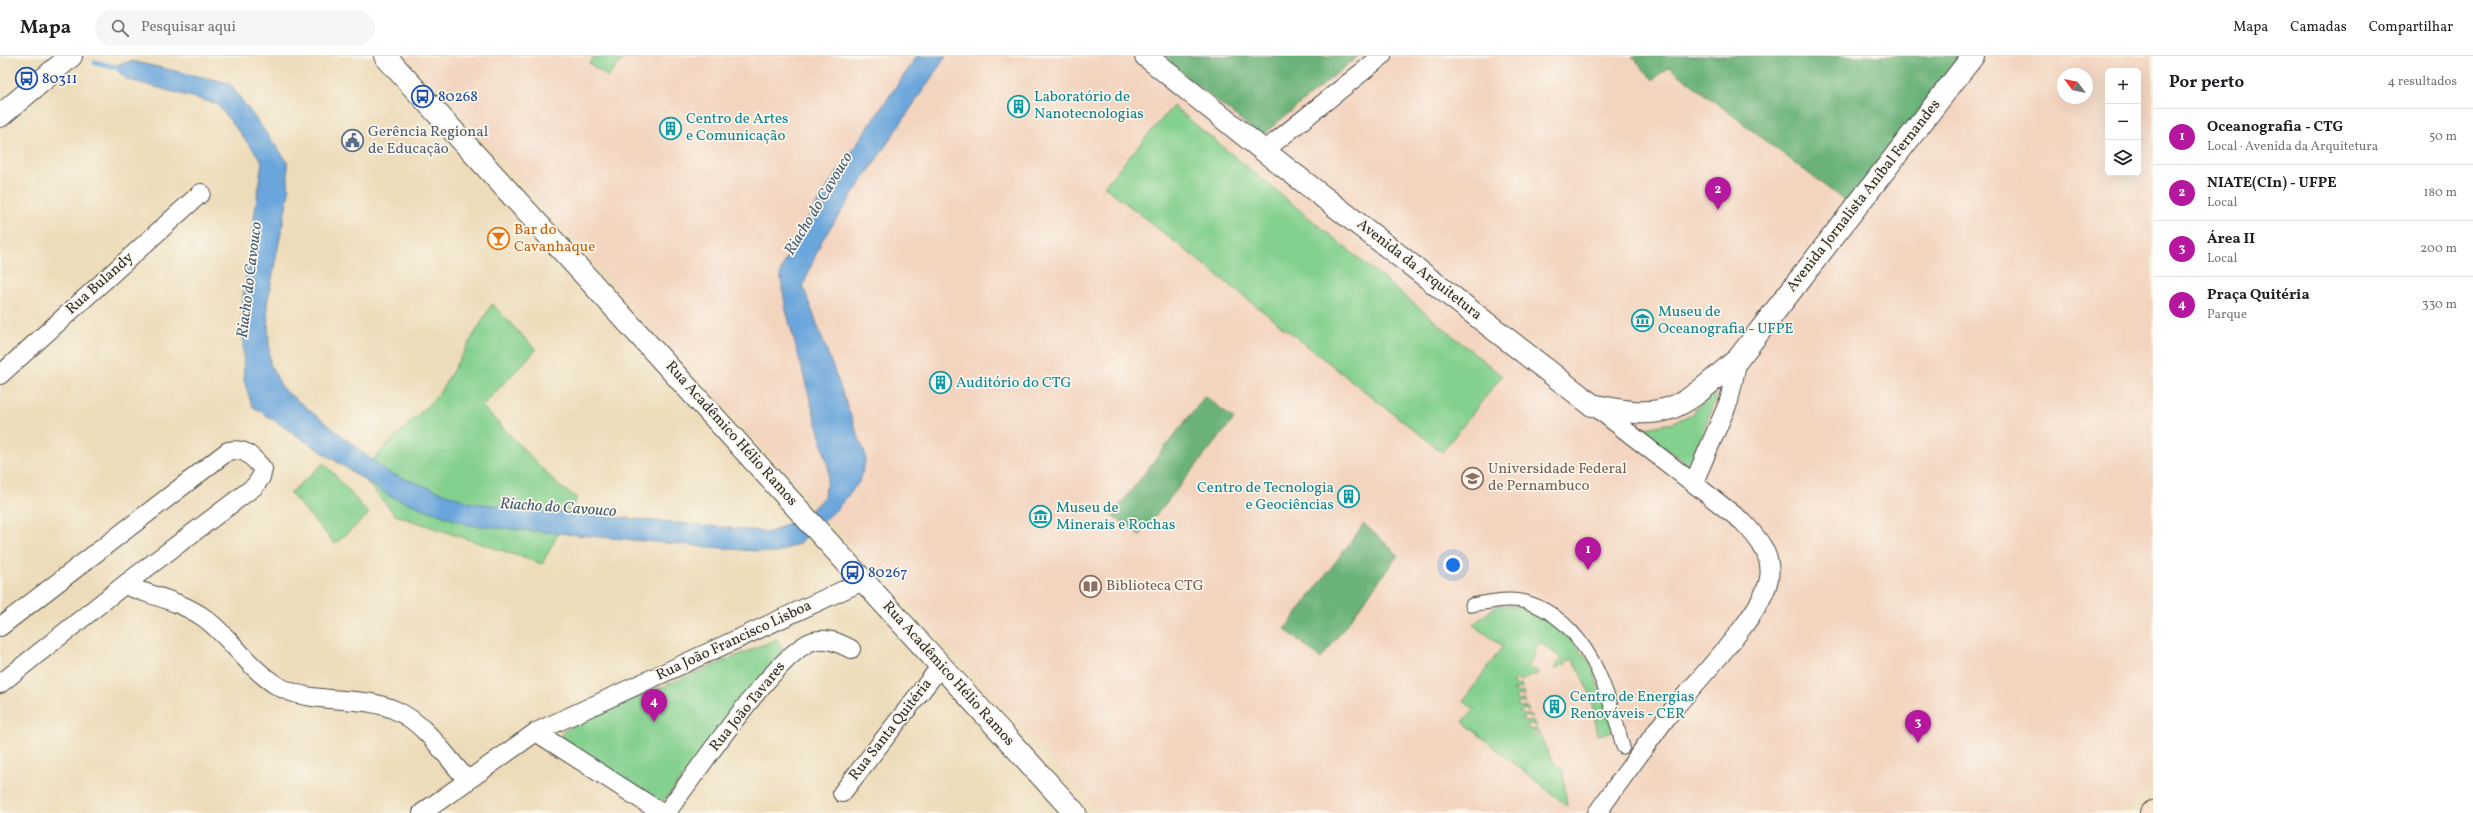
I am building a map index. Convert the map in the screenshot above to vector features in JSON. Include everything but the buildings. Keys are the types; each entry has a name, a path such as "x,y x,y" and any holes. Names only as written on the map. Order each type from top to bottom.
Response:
{"street":[{"path":"0,116 71,56"},
{"name":"Rua Acadêmico Hélio Ramos","path":"385,56 828,541 940,667 1075,813"},
{"name":"Avenida da Arquitetura","path":"1146,56 1264,151 1725,506 1759,539 1769,565 1766,588 1755,611 1667,718 1597,813"},
{"path":"1264,151 1382,56"},
{"name":"Avenida Jornalista Aníbal Fernandes","path":"1592,405 1620,411 1660,413 1677,407 1698,393 1738,359 1973,56"},
{"name":"Rua Bulandy","path":"0,375 201,193"},
{"path":"1694,482 1729,400 1738,359"},
{"path":"0,627 228,451 238,449 247,452 263,469 261,477 255,486 124,586 0,684"},
{"name":"Rua João Francisco Lisboa","path":"422,813 536,732 863,581"},
{"path":"124,586 184,607 203,617 247,660 277,685 305,697 378,705 398,711 419,726 468,781"},
{"path":"1472,605 1500,601 1526,602 1556,617 1569,630 1593,660 1615,715 1623,747"},
{"name":"Rua João Tavares","path":"666,813 770,677 794,651 814,641 823,639 833,640 851,649"},
{"name":"Rua Santa Quitéria","path":"842,793 940,667"},
{"path":"536,732 662,813"}],"shaded area":[{"name":"Universidade Federal de Pernambuco","path":"408,56 2153,56 2153,785 2120,813 1102,813 692,371"}],"green space":[{"path":"595,56 625,56 608,77 589,63"},
{"path":"1160,56 1358,56 1261,136"},
{"path":"1632,56 1971,56 1854,208 1669,67 1653,80"},
{"path":"1173,106 1502,376 1442,452 1104,186"},
{"path":"492,304 536,350 482,406 559,486 577,498 542,564 395,515 359,473 439,394"},
{"path":"1711,393 1715,394 1714,403 1690,466 1640,429 1672,423 1690,415"},
{"path":"1205,396 1234,419 1140,535 1112,515"},
{"path":"324,463 369,514 335,544 290,493"},
{"path":"1364,524 1398,555 1321,659 1285,629"},
{"path":"1497,605 1528,607 1560,626 1590,663 1616,731 1598,735 1590,694 1573,659 1554,669 1561,658 1541,643 1538,644 1528,667 1540,673 1521,680 1521,682 1517,679 1512,682 1518,686 1521,684 1522,688 1513,690 1519,693 1523,691 1524,697 1519,695 1514,698 1519,701 1524,700 1526,704 1522,702 1516,705 1522,708 1527,707 1529,712 1524,709 1519,712 1524,715 1530,715 1532,718 1527,716 1522,719 1528,722 1533,721 1536,726 1532,724 1526,726 1530,730 1536,728 1539,733 1535,731 1531,732 1535,735 1539,734 1551,759 1563,771 1567,806 1463,722 1474,709 1463,701 1503,646 1473,625"},
{"path":"777,639 785,653 663,802 659,802 561,739 562,733 576,723"}],"water":[{"path":"917,56 946,56 821,242 803,286 866,457 860,481 836,510 798,544 776,553 468,525 389,496 252,406 244,380 242,304 262,161 217,104 126,79 113,66 131,61 229,83 287,161 289,192 267,304 270,364 283,389 387,472 471,503 771,532 809,512 824,497 829,470 786,310 780,273 792,244 823,193"}],"waterway":[{"name":"Riacho do Cavouco","path":"95,62 119,68"}],"place":[{"name":"80311","path":"26,79"},
{"name":"80268","path":"422,97"},
{"name":"Laboratório de Nanotecnologias","path":"1018,106"},
{"name":"Centro de Artes e Comunicação","path":"671,128"},
{"name":"Gerência Regional de Educação","path":"353,141"},
{"name":"NIATE(CIn) - UFPE","path":"1718,210"},
{"name":"Bar do Cavanhaque","path":"499,239"},
{"name":"Museu de Oceanografia - UFPE","path":"1643,321"},
{"name":"Auditório do CTG","path":"940,383"},
{"name":"Universidade Federal de Pernambuco","path":"1472,478"},
{"name":"Centro de Tecnologia e Geociências","path":"1349,497"},
{"name":"Museu de Minerais e Rochas","path":"1041,517"},
{"name":"Oceanografia - CTG","path":"1588,570"},
{"name":"80267","path":"853,573"},
{"name":"Biblioteca CTG","path":"1091,586"},
{"name":"Centro de Energias Renováveis - CER","path":"1555,706"},
{"name":"Praça Quitéria","path":"654,722"},
{"name":"Área II","path":"1918,743"}]}
